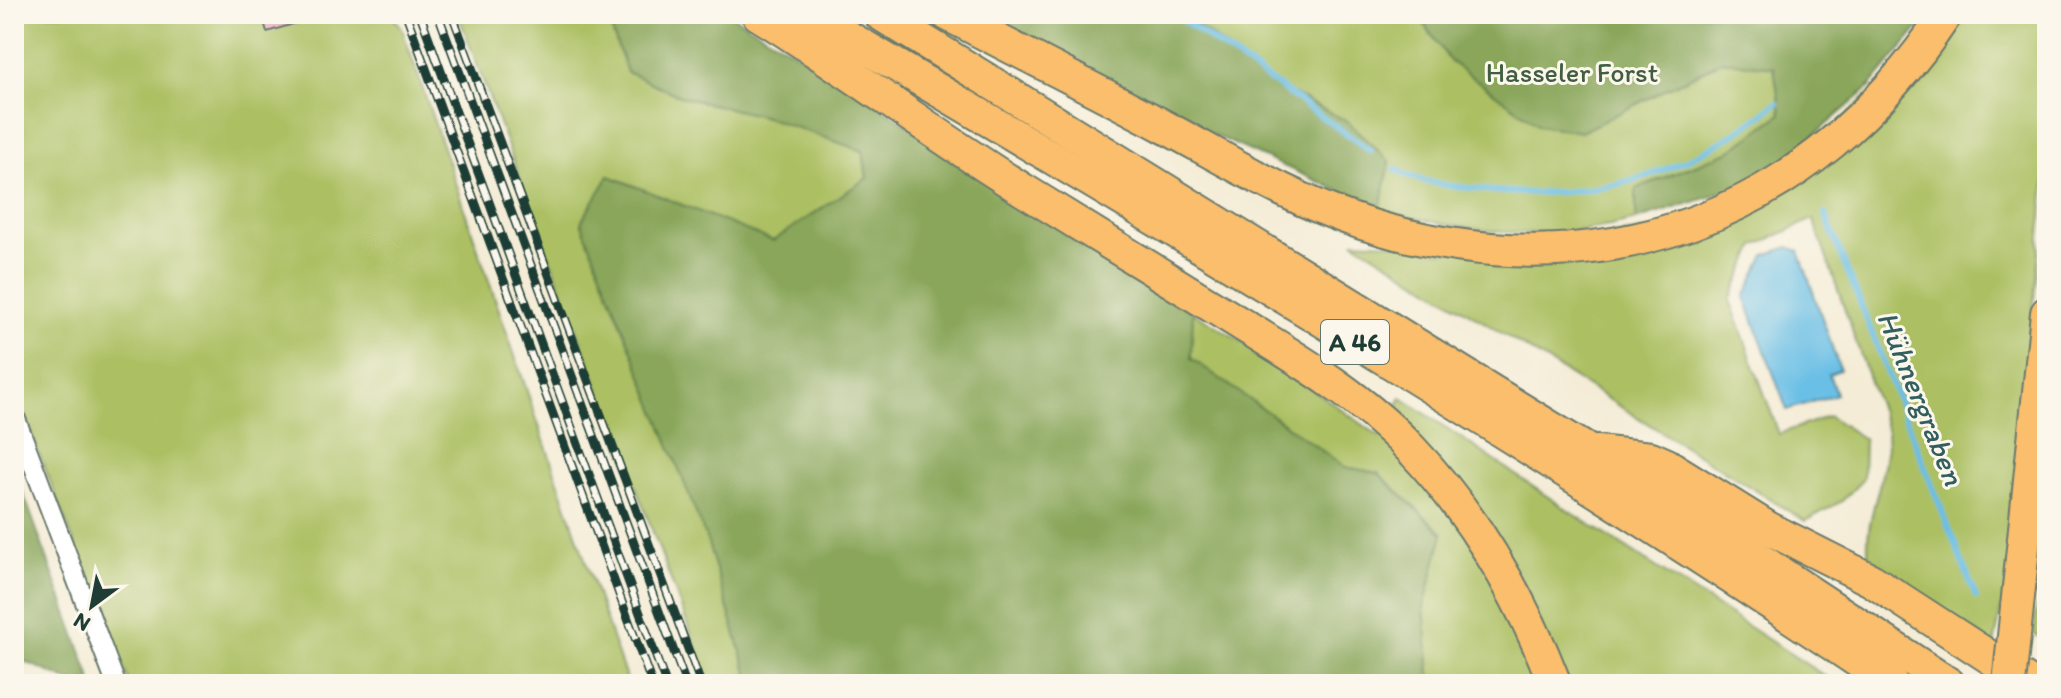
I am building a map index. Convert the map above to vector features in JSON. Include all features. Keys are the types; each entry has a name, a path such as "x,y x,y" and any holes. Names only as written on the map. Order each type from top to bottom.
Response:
{"highway":[{"path":"758,14 1022,189 1306,364 1371,414 1410,447 1459,506 1498,562 1533,627 1555,684"},
{"name":"A 46","path":"809,14 1036,147 1456,404 1892,684"},
{"name":"A 46","path":"880,14 1589,451 1949,684"},
{"path":"947,14 1246,170 1361,223 1415,237 1489,249 1549,251 1622,244 1697,224 1755,195 1814,159 1857,121 1895,83 1946,14"},
{"path":"2009,684 2047,313"},
{"path":"1589,451 1651,458 1667,465 1768,528 1871,580 2031,684"}],"street":[{"path":"14,414 116,684"}],"green space":[{"path":"14,14 390,14 401,26 628,684 130,684 14,390"},
{"path":"458,14 606,14 627,72 682,97 766,117 863,151 867,178 773,241 609,176 708,543 751,684 710,684"},
{"path":"606,14 729,14 818,66 1193,312 1191,358 1345,467 1378,473 1443,534 1424,607 1430,674 1441,684 751,684 708,543 581,222 609,176 773,241 867,178 863,151 766,117 682,97 627,72"},
{"path":"968,14 1180,14 1278,87 1347,121 1390,162 1380,209 1176,118"},
{"path":"1180,14 1417,14 1450,61 1539,125 1581,132 1722,61 1774,67 1781,114 1728,152 1636,189 1636,220 1604,227 1539,233 1444,224 1380,209 1390,162 1347,121 1278,87"},
{"name":"Hasseler Forst","path":"1417,14 1930,14 1870,87 1775,169 1709,197 1636,220 1636,189 1728,152 1781,114 1774,67 1722,61 1581,132 1539,125 1450,61"},
{"path":"1957,14 2047,14 2047,162 2008,576 1994,645 1869,561 1869,528 1884,464 1887,430 1813,219 1755,246 1730,300 1779,434 1829,416 1864,439 1863,479 1842,501 1805,521 1353,241 1393,243 1442,252 1731,221"},
{"path":"1193,312 1266,356 1379,436 1402,398 1566,509 1837,684 1441,684 1430,675 1424,607 1443,533 1378,473 1345,467 1190,358"},
{"path":"14,468 93,684 77,684 14,657"},
{"path":"2047,491 2047,642 2034,634"}],"water":[{"path":"1789,247 1799,251 1840,370 1829,374 1836,394 1787,410 1745,297 1765,255"}],"building":[{"path":"262,14 312,14 313,18 267,32"}],"waterway":[{"name":"Hühnergraben","path":"1174,14 1371,151"},
{"name":"Hühnergraben","path":"1395,169 1445,185 1519,193 1599,188 1673,166 1743,128 1777,103"},
{"name":"Hühnergraben","path":"1825,214 1976,597"}],"railway":[{"path":"406,14 652,684"},
{"path":"420,14 666,684"},
{"path":"438,14 686,684"},
{"path":"452,14 701,684"}]}
